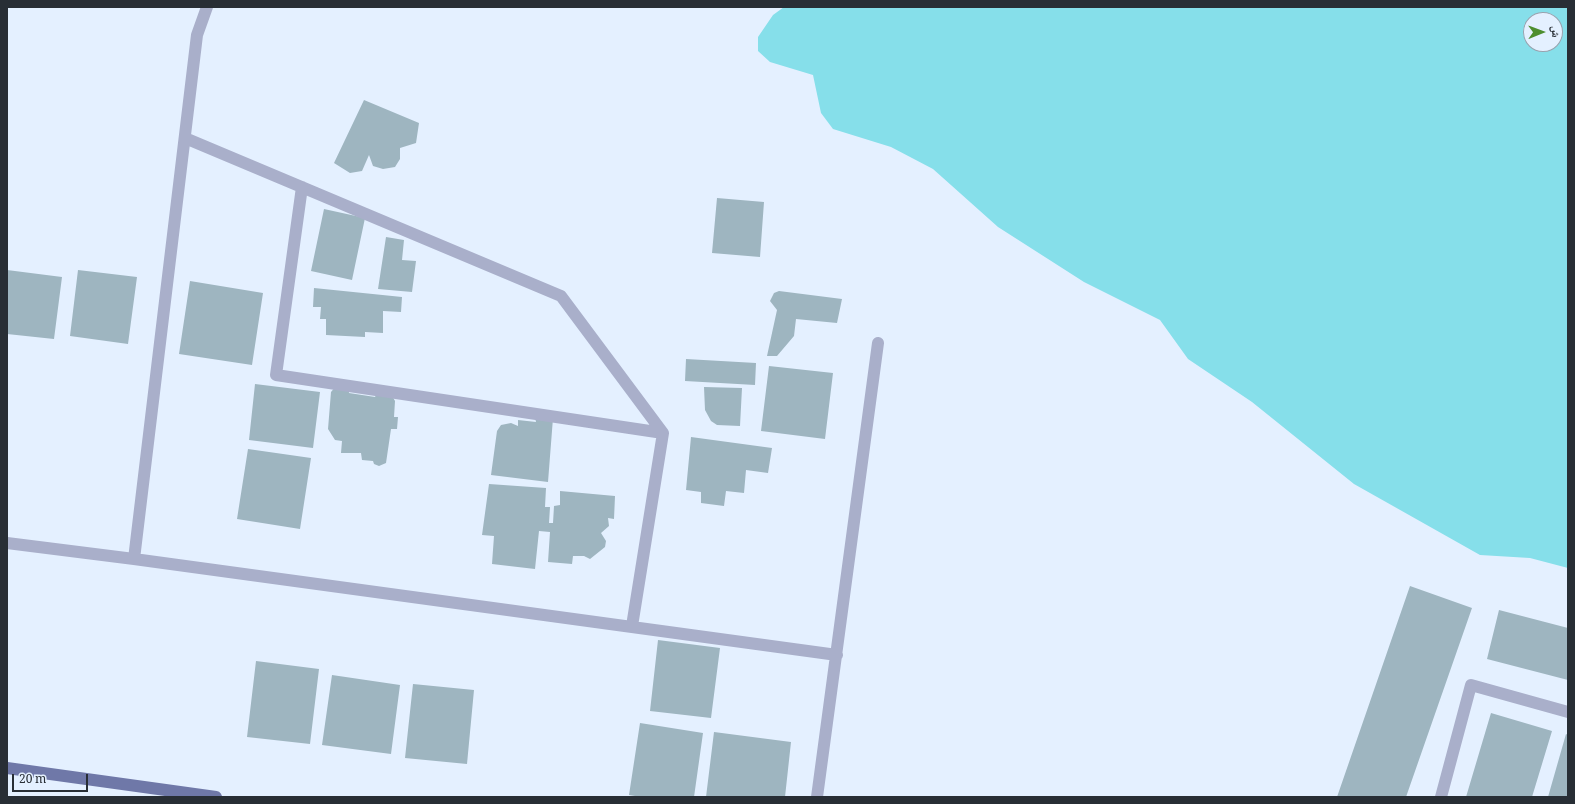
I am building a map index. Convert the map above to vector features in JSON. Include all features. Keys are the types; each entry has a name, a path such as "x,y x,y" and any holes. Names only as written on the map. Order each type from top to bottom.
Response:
{"main road":[{"path":"7,768 216,797"}],"street":[{"path":"134,559 197,35 207,7"},
{"path":"185,138 562,296 663,433 632,626"},
{"path":"302,187 276,375 663,433"},
{"path":"817,797 878,342"},
{"path":"7,543 632,626 837,656"},
{"path":"1440,797 1471,685 1568,712"}],"water":[{"path":"784,7 1568,7 1568,568 1530,558 1480,555 1354,484 1252,402 1188,359 1160,320 1084,282 998,227 933,169 891,147 833,129 821,113 813,75 770,62 758,51 758,37 773,15"}],"building":[{"path":"364,100 419,123 416,143 400,148 400,159 395,167 383,169 373,166 369,155 362,171 350,173 334,163"},
{"path":"717,198 764,202 760,257 712,253"},
{"path":"324,209 365,218 352,280 311,271"},
{"path":"386,237 404,240 402,260 416,261 412,292 378,289"},
{"path":"7,270 62,277 54,339 7,334"},
{"path":"78,270 137,277 128,344 70,336"},
{"path":"190,281 263,293 252,365 179,354"},
{"path":"314,288 402,297 401,312 383,311 383,333 365,332 365,337 326,335 326,319 320,319 321,307 313,307"},
{"path":"779,291 842,299 837,323 796,319 794,336 777,356 767,356 777,310 770,301 774,293"},
{"path":"686,359 756,363 755,385 685,381"},
{"path":"769,366 833,373 825,439 761,431"},
{"path":"255,384 320,392 313,448 249,440"},
{"path":"337,385 348,385 349,393 375,397 378,391 391,394 395,401 394,417 398,417 397,429 391,429 386,463 379,466 374,464 373,461 362,460 361,453 341,453 342,441 335,440 328,429 331,392"},
{"path":"704,387 742,388 740,426 717,425 711,421 705,410"},
{"path":"535,417 553,418 548,482 491,475 497,431 501,425 511,423 518,426 518,420 536,422"},
{"path":"691,437 772,448 768,473 746,470 744,493 726,491 724,506 701,503 701,492 686,490"},
{"path":"248,449 311,458 300,529 237,519"},
{"path":"489,484 546,488 545,507 550,507 549,523 553,523 554,506 560,505 560,491 615,496 614,519 608,518 609,526 601,533 606,541 605,547 590,559 584,556 573,556 572,564 548,562 550,532 539,531 535,569 492,564 494,536 482,535"},
{"path":"1410,586 1472,608 1406,797 1337,797"},
{"path":"1499,610 1568,628 1568,680 1487,659"},
{"path":"658,640 720,648 711,718 650,711"},
{"path":"256,661 319,669 310,744 247,737"},
{"path":"332,675 400,685 391,754 322,745"},
{"path":"413,684 474,690 467,764 405,758"},
{"path":"1491,713 1552,731 1532,797 1466,797"},
{"path":"640,723 703,733 694,797 641,797 629,795"},
{"path":"714,732 791,742 785,797 706,797"},
{"path":"1566,734 1568,735 1568,797 1548,797"}]}
